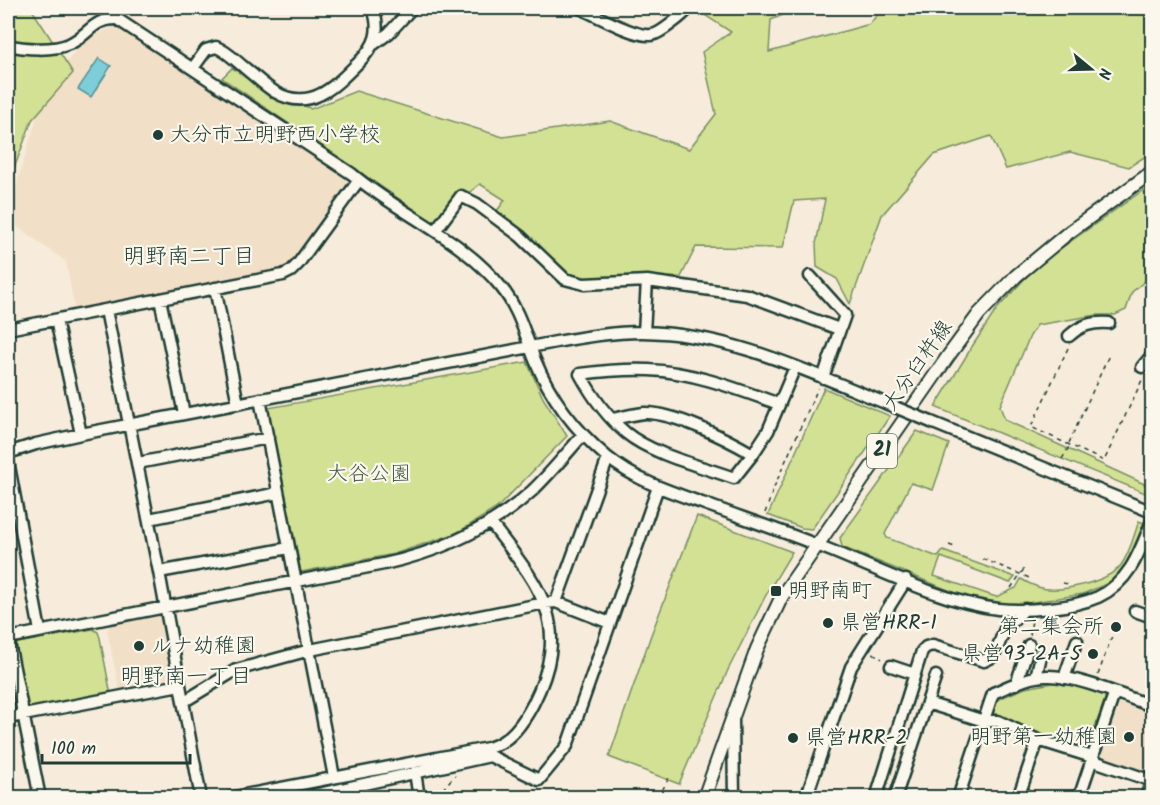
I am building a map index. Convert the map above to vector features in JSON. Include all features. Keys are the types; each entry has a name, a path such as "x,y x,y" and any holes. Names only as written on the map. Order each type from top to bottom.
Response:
{"main road":[{"name":"大分臼杵線","path":"704,798 757,649 790,582 964,333 994,297 1046,250 1152,172"}],"street":[{"path":"193,68 206,50 219,48 277,93 292,98 306,99 320,96 335,86 369,53 374,44 376,23 373,8"},
{"path":"374,44 389,33 412,8"},
{"path":"580,8 611,23 649,35 657,33 688,8"},
{"path":"8,45 30,49 63,46 70,44 98,22 117,19 435,231 481,266 502,287 516,309 549,390 582,436 608,458 637,477 658,487 817,545 944,595 1000,609 1029,609 1085,602 1113,588 1130,571 1152,521"},
{"path":"8,329 283,275 293,269 359,180"},
{"path":"435,231 461,196 477,204 520,236 565,279 584,284 647,281 747,295 839,329"},
{"path":"810,276 845,315 821,382"},
{"path":"644,332 647,281"},
{"path":"215,288 238,404"},
{"path":"160,299 184,414"},
{"path":"106,310 149,519 201,798"},
{"path":"56,320 81,434"},
{"path":"1069,342 1083,325 1096,322 1109,323"},
{"path":"8,453 81,434 260,399 598,335 644,332 717,340 751,350 795,367 821,382 895,407 1152,513"},
{"path":"1142,367 1152,355"},
{"path":"779,404 712,381 683,374 650,370 616,370 580,374 593,396 628,435 650,447 734,478 768,430 795,367"},
{"path":"260,399 334,777"},
{"path":"612,419 646,413 675,419 720,435 753,454"},
{"path":"40,798 8,638 296,582 419,555 453,543 490,522 533,490 582,436"},
{"path":"138,463 268,438"},
{"path":"301,798 415,772 489,752 516,729 540,689 550,654 550,603 608,458"},
{"path":"8,461 40,631"},
{"path":"229,798 334,777 489,752 539,780 567,746 658,487"},
{"path":"149,519 278,493"},
{"path":"490,522 550,603"},
{"path":"159,573 289,548"},
{"path":"806,798 851,667 906,580"},
{"path":"183,702 236,670 310,650 550,603 610,623"},
{"path":"876,798 922,651 933,645 984,661 994,656 1005,629 1029,609"},
{"path":"1135,611 1152,618"},
{"path":"1064,678 1077,641"},
{"path":"1016,684 1029,645"},
{"path":"1036,677 1041,657"},
{"path":"891,666 915,674"},
{"path":"958,798 993,693 1036,677 1048,675 1152,706"},
{"path":"895,798 936,676"},
{"path":"8,718 180,685"},
{"path":"1079,798 1114,694"},
{"path":"927,703 984,721 1002,717 1038,740 1152,780 1146,798"},
{"path":"734,714 736,775 734,798"},
{"path":"1018,798 1038,740"},
{"path":"415,772 419,798"},
{"path":"8,785 8,798"}],"path":[{"path":"1069,342 1031,427 1104,460 1142,379"},
{"path":"1062,459 1110,353"},
{"path":"761,524 775,485 821,382"},
{"path":"949,545 956,547"},
{"path":"983,559 1032,579"},
{"path":"1011,588 1024,568"},
{"path":"1063,583 1068,584"},
{"path":"1029,609 1029,645"},
{"path":"1097,678 1112,636"},
{"path":"863,645 891,666"},
{"path":"441,798 442,790 454,776"},
{"path":"658,798 670,776"}],"shaded area":[{"name":"大分市立明野西小学校","path":"117,25 351,178 351,184 290,268 75,311 66,262 8,220 8,212 45,91 80,45 90,37"},
{"name":"ルナ幼稚園","path":"159,616 163,619 175,677 172,682 124,691 119,688 107,630 110,625"},
{"name":"明野第一幼稚園","path":"1122,703 1152,713 1152,768 1149,778 1098,761 1117,705"}],"green space":[{"path":"8,8 31,8 73,73 32,120 8,185"},
{"path":"701,8 799,8 771,20 769,52 870,24 882,8 1152,8 1152,152 1129,167 1070,152 1006,169 991,136 934,155 882,215 850,304 837,279 817,267 816,244 825,199 794,201 783,248 696,247 681,277 598,279 566,277 494,215 505,200 480,184 433,222 222,78 232,68 311,109 356,91 503,137 610,121 689,149 716,114 702,52 731,32 700,12"},
{"path":"1152,184 1152,275 1132,292 1126,310 1115,315 1097,315 1037,325 1000,406 1005,420 1151,487 1150,495 935,407 997,309 1037,265"},
{"name":"大谷公園","path":"527,362 543,398 567,436 497,508 457,533 394,554 301,572 268,408"},
{"path":"824,388 890,416 812,529 802,528 768,515"},
{"path":"917,431 949,444 933,490 911,483 885,534 887,538 938,557 943,551 1015,577 1010,583 941,557 934,576 996,597 1016,588 1021,579 1047,589 1082,585 1105,577 1121,565 1139,521 1144,523 1129,559 1115,578 1083,594 1021,604 1001,604 968,598 842,547 840,538"},
{"path":"697,516 792,552 766,595 728,670 679,784 609,757 651,635"},
{"path":"93,629 98,632 100,638 110,690 108,694 31,709 26,706 15,647 18,643"},
{"path":"1053,683 1075,686 1106,696 1087,750 998,721 991,715 994,701 1025,688"}],"water":[{"path":"99,58 111,66 91,97 78,89"}],"place":[{"name":"大分市立明野西小学校","path":"158,135"},
{"name":"明野南町","path":"776,591"},
{"name":"県営HRR-1","path":"828,623"},
{"name":"第二集会所","path":"1116,627"},
{"name":"ルナ幼稚園","path":"139,646"},
{"name":"県営93-2A-5","path":"1093,654"},
{"name":"明野第一幼稚園","path":"1129,737"},
{"name":"県営HRR-2","path":"793,738"}],"district":[{"name":"明野南二丁目","path":"189,257"},
{"name":"明野南一丁目","path":"186,677"}]}
